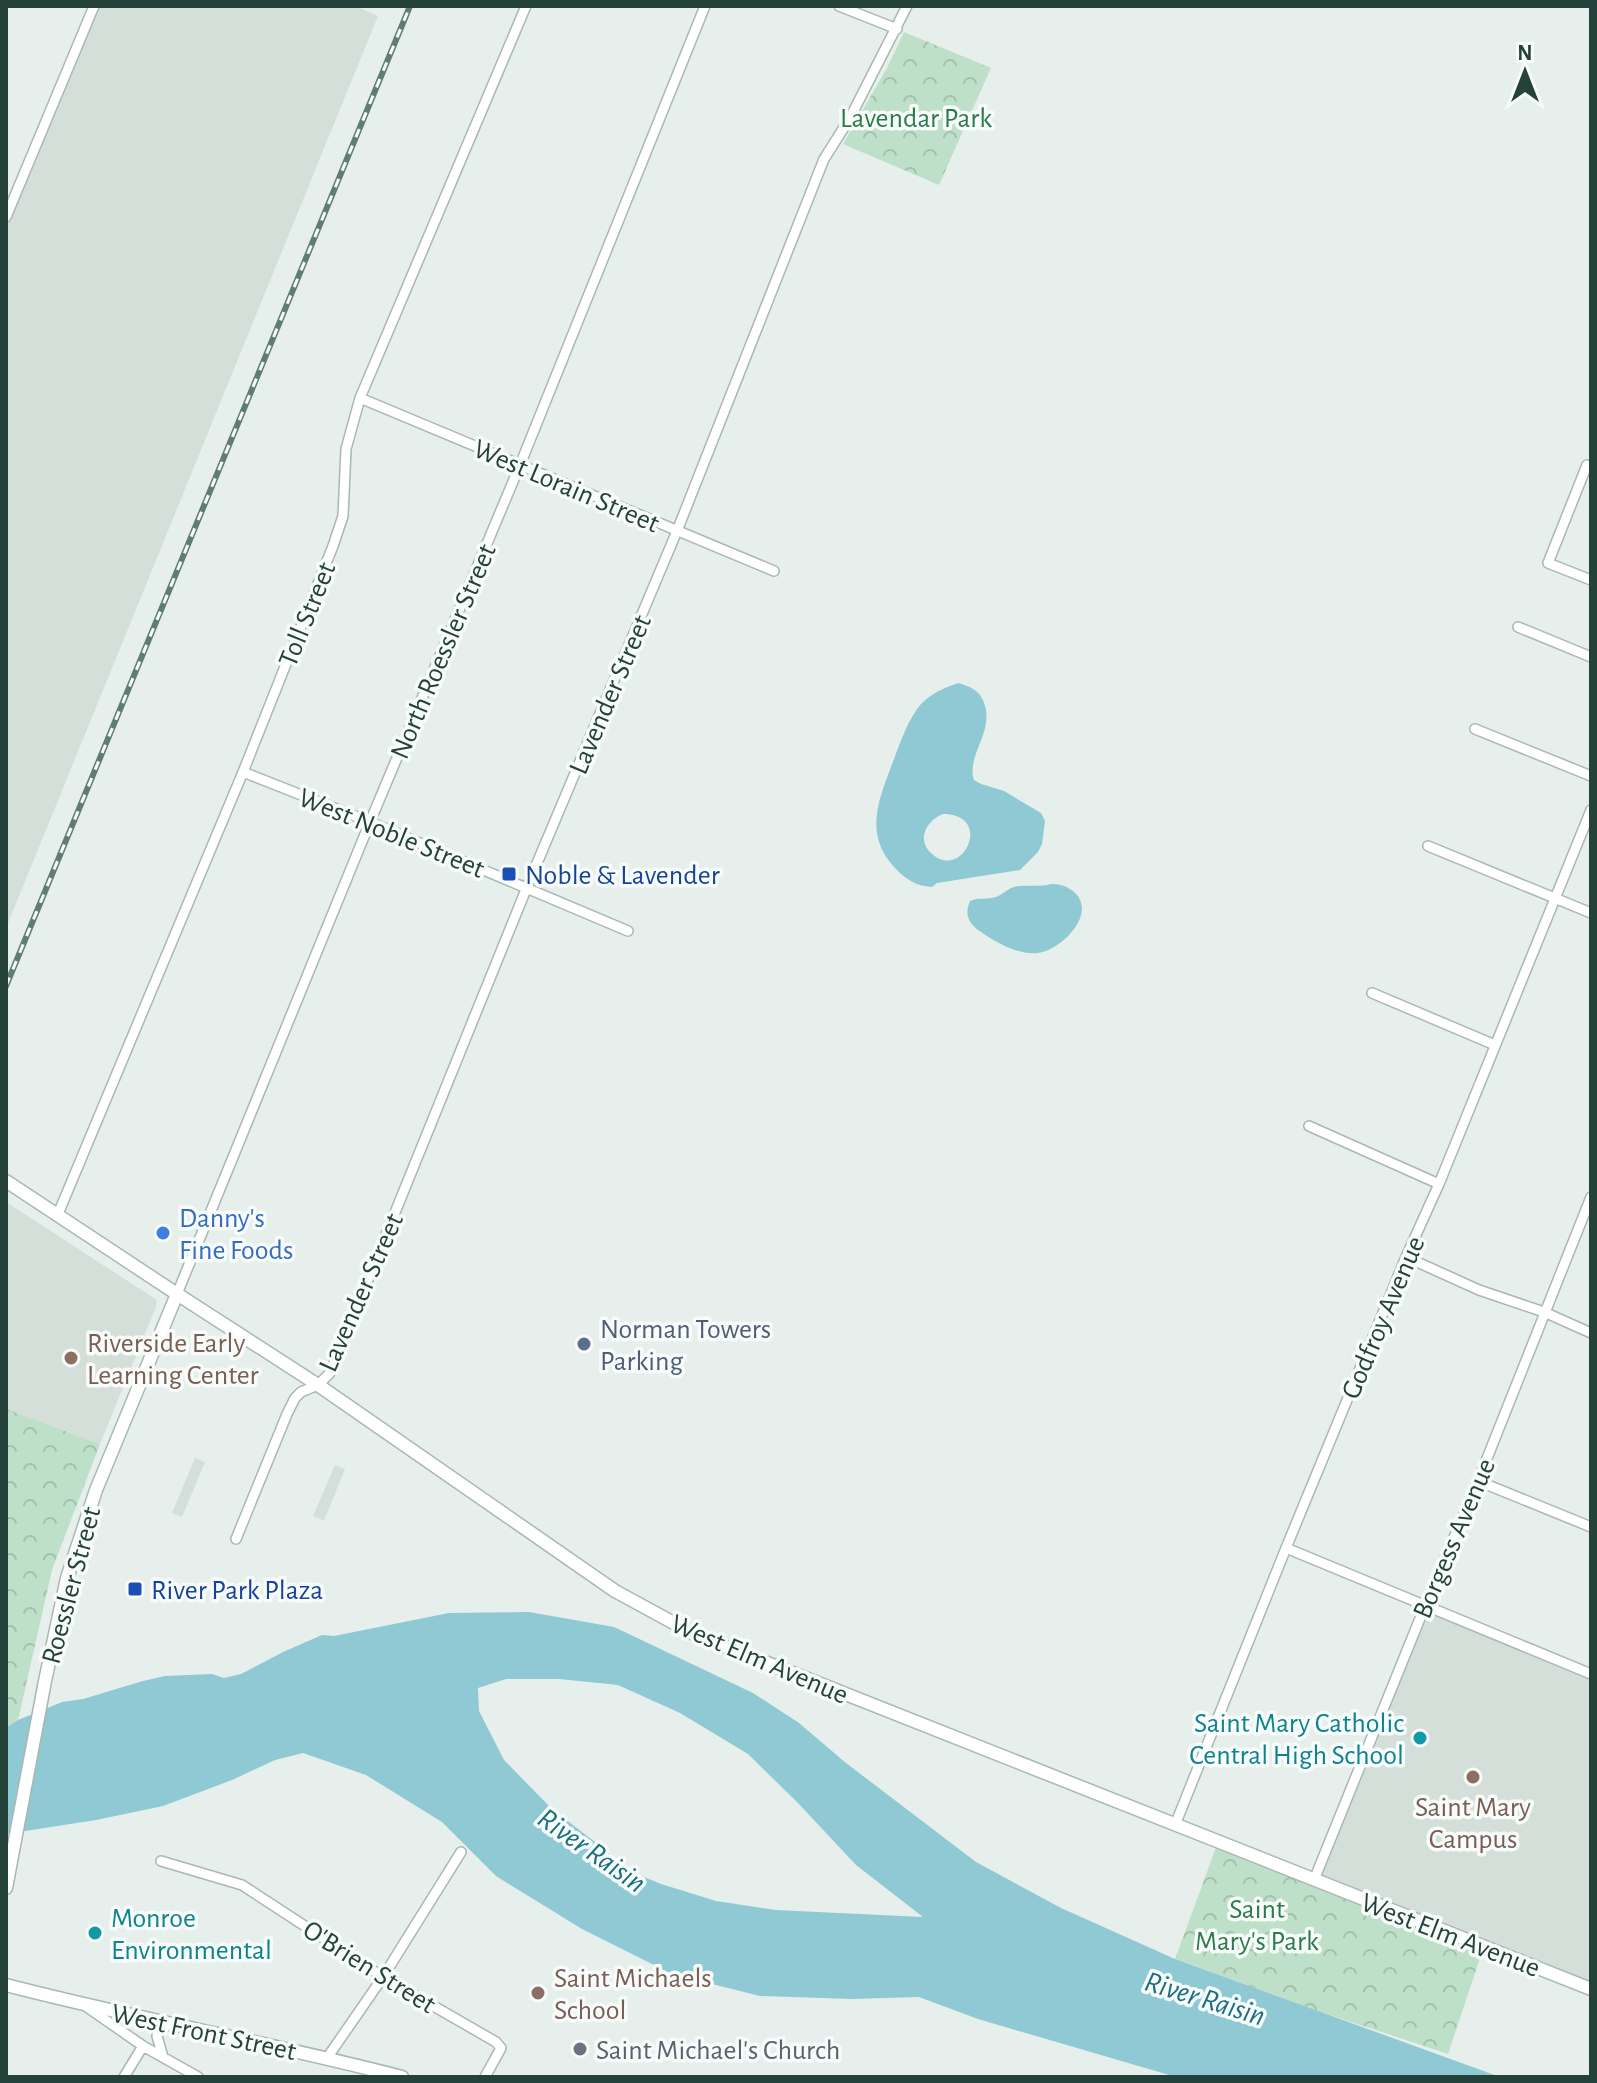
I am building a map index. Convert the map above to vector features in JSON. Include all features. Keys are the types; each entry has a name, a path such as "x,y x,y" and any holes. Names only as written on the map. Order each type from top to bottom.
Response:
{"street":[{"path":"6,217 94,6"},
{"name":"Toll Street","path":"58,1214 243,772 333,546 343,516 346,449 360,398 526,6"},
{"name":"North Roessler Street","path":"177,1294 520,465 705,6"},
{"path":"839,6 897,29"},
{"name":"Lavender Street","path":"236,1539 291,1406 301,1392 318,1385 330,1373 527,887 677,531 824,159 850,118 907,6"},
{"name":"West Lorain Street","path":"360,398 774,571"},
{"path":"1587,465 1548,563 1591,580"},
{"path":"1518,627 1591,657"},
{"path":"1475,729 1591,776"},
{"name":"West Noble Street","path":"243,772 628,931"},
{"name":"Godfroy Avenue","path":"1175,1825 1591,810"},
{"path":"1428,846 1591,913"},
{"path":"1372,993 1495,1045"},
{"path":"1309,1126 1439,1184"},
{"name":"West Elm Avenue","path":"6,1181 318,1385 615,1591 694,1634 1591,1989"},
{"name":"Borgess Avenue","path":"1314,1880 1591,1197"},
{"path":"1406,1257 1479,1290 1544,1312 1591,1333"},
{"name":"Roessler Street","path":"6,1886 67,1578 96,1490 177,1294"},
{"path":"1478,1481 1591,1527"},
{"path":"1286,1548 1590,1671"},
{"path":"327,2058 383,1977 461,1852"},
{"name":"O'Brien Street","path":"161,1861 242,1885 383,1977 496,2042 501,2048 485,2077"},
{"name":"West Front Street","path":"6,1985 85,2006 402,2077"},
{"path":"85,2006 143,2046 198,2077"},
{"path":"163,2057 157,2036 170,2024"},
{"path":"124,2077 143,2046"}],"shaded area":[{"path":"96,6 355,6 378,16 6,928 6,218"},
{"name":"Riverside Early Learning Center","path":"6,1202 157,1300 100,1444 6,1409"},
{"path":"195,1458 205,1462 182,1517 172,1513"},
{"path":"335,1465 345,1469 324,1521 313,1516"},
{"name":"Saint Mary Campus","path":"1425,1606 1591,1674 1591,1986 1314,1880"}],"green space":[{"name":"Lavendar Park","path":"904,32 991,68 939,185 843,144"},
{"path":"6,1409 100,1444 52,1570 18,1720 6,1728"},
{"name":"Saint Mary's Park","path":"1218,1842 1484,1946 1448,2054 1175,1959"}],"water":[{"path":"958,683 975,690 985,706 986,726 973,763 974,780 1004,791 1041,813 1045,821 1038,852 1020,870 937,883 932,887 916,883 903,875 885,855 876,828 877,815 879,801 912,716 929,697","holes":["943,814 959,817 967,824 970,834 968,845 953,860 943,860 927,848 925,830"]},
{"path":"1051,884 1074,892 1082,910 1074,929 1047,950 1030,953 1008,947 981,932 969,919 970,901 996,897 1015,887"},
{"name":"River Raisin","path":"529,1612 614,1627 753,1693 799,1723 846,1763 976,1862 1061,1908 1175,1959 1500,2077 1176,2077 978,2019 919,1997 852,1999 760,1996 672,1974 582,1929 496,1876 442,1822 366,1775 303,1753 275,1760 163,1806 6,1834 6,1728 18,1720 62,1702 165,1676 212,1674 224,1678 241,1674 322,1635 334,1636 449,1613","holes":["506,1679 559,1679 618,1685 680,1713 748,1754 856,1865 923,1917 776,1910 716,1901 627,1870 551,1808 504,1760 479,1711 478,1688"]}],"railway":[{"path":"6,986 410,6"}],"place":[{"name":"Noble & Lavender","path":"509,874"},
{"name":"Danny's Fine Foods","path":"163,1233"},
{"name":"Norman Towers Parking","path":"584,1344"},
{"name":"Riverside Early Learning Center","path":"71,1358"},
{"name":"River Park Plaza","path":"135,1589"},
{"name":"Saint Mary Catholic Central High School","path":"1420,1738"},
{"name":"Saint Mary Campus","path":"1473,1777"},
{"name":"Monroe Environmental","path":"95,1933"},
{"name":"Saint Michaels School","path":"538,1993"},
{"name":"Saint Michael's Church","path":"580,2049"}]}
